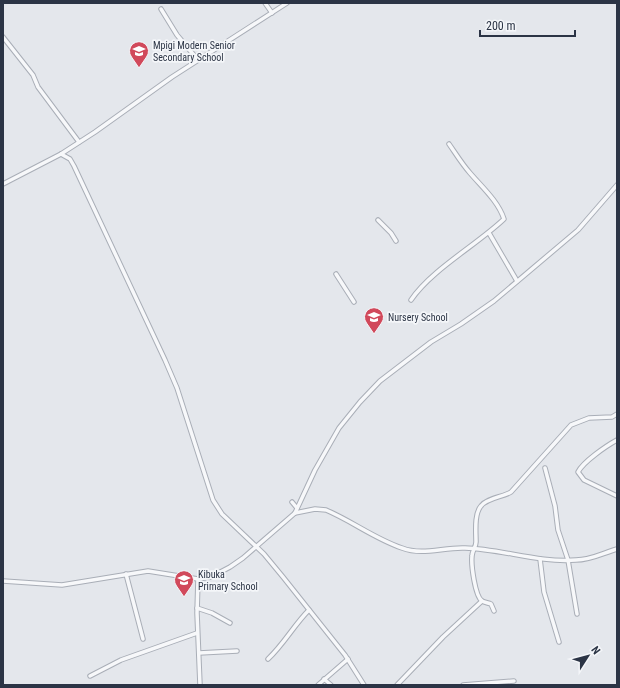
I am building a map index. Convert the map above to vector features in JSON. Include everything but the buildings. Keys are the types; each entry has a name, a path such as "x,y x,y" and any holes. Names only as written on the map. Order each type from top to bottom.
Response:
{"street":[{"path":"265,3 272,13"},
{"path":"3,184 61,154 198,60 287,3"},
{"path":"161,9 177,35 198,60"},
{"path":"3,37 32,75 38,88 48,102 79,142"},
{"path":"411,300 430,279 489,234 504,219 502,212 449,144"},
{"path":"61,154 70,159 74,166 165,360 177,388 213,500 222,514 264,554 348,659 364,685"},
{"path":"295,514 329,444 360,402 380,381 431,342 461,324 494,301 578,230 617,185"},
{"path":"378,220 391,233 396,241"},
{"path":"489,234 516,281"},
{"path":"336,274 354,302"},
{"path":"494,611 491,604 482,601 475,586 472,556 475,548 477,513 482,504 511,492 571,425 589,418 612,416 617,414"},
{"path":"617,440 598,451 581,467 578,472 584,480 617,496"},
{"path":"545,468 558,530 568,560 577,614"},
{"path":"292,502 297,508"},
{"path":"3,581 62,585 148,571 198,579 217,574 243,558 295,514 316,509 326,510 392,544 417,552 475,548 540,559 568,560 590,558 617,549"},
{"path":"540,559 544,592 559,642"},
{"path":"126,574 143,639"},
{"path":"198,579 197,633 200,685"},
{"path":"399,684 443,637 482,601"},
{"path":"197,608 212,613 230,623"},
{"path":"268,659 285,641 300,619 309,610"},
{"path":"90,676 121,660 197,633"},
{"path":"199,653 237,651"},
{"path":"318,685 348,659"},
{"path":"324,679 330,685"},
{"path":"463,685 514,681"}],"place":[{"name":"Mpigi Modern Senior Secondary School","path":"139,68"},
{"name":"Nursery School","path":"374,334"},
{"name":"Kibuka Primary School","path":"184,597"}]}
